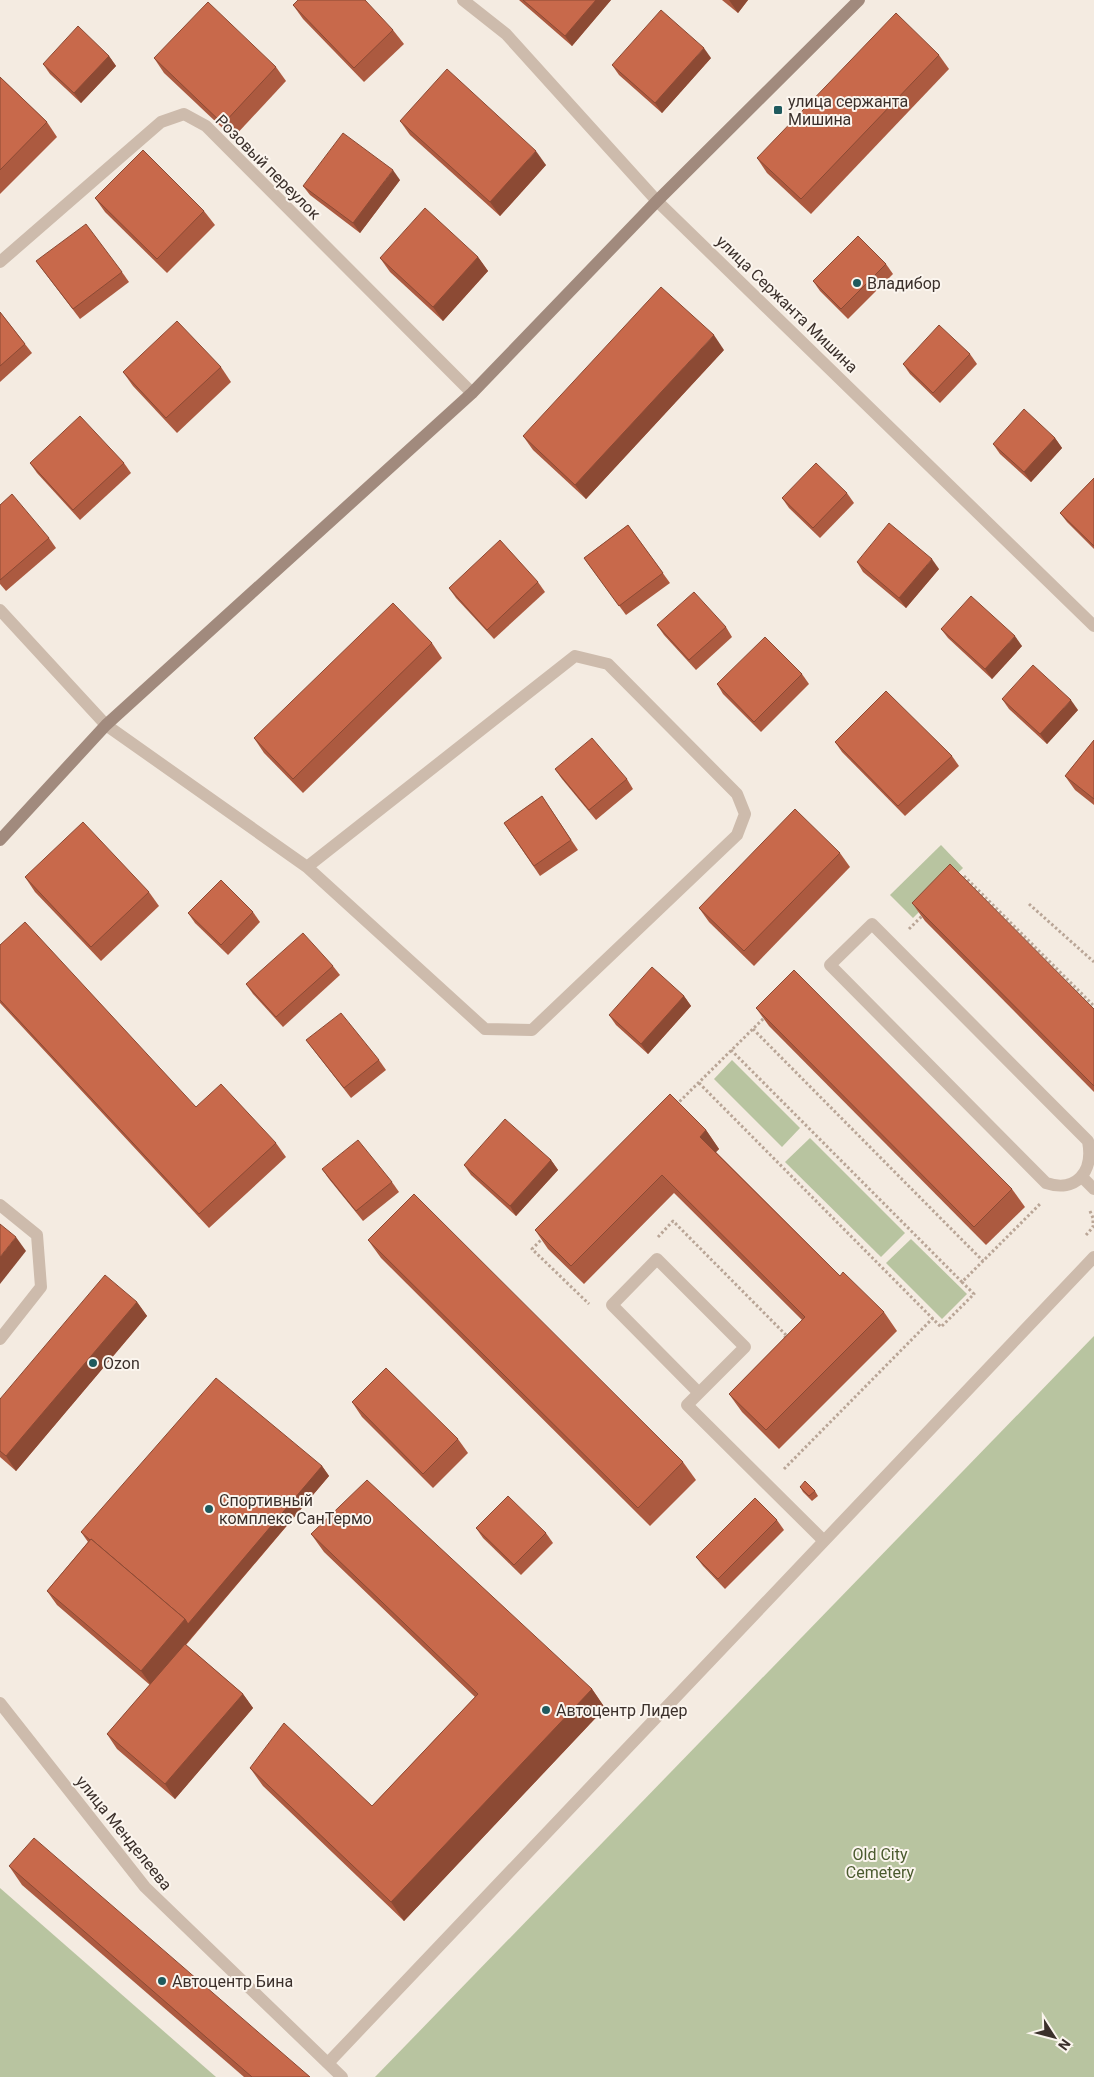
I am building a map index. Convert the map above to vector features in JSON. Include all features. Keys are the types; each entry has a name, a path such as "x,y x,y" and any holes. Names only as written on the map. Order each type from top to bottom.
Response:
{"main road":[{"path":"0,840 106,724 472,394 657,201 859,0"}],"street":[{"name":"улица Сержанта Мишина","path":"464,0 506,34 657,201 1094,626"},
{"name":"Розовый переулок","path":"0,262 161,122 184,114 206,126 472,394"},
{"path":"0,610 106,724 307,867 485,1029 532,1030 736,835 745,814 737,794 608,664 575,656 307,867"},
{"path":"872,924 1088,1142 1091,1160 1082,1177 1066,1186 1046,1183 830,966 872,924"},
{"path":"1082,1177 1094,1189"},
{"path":"0,1205 37,1235 41,1287 0,1339"},
{"path":"328,2063 1094,1257"},
{"path":"699,1393 612,1304 657,1260 745,1347 699,1393 687,1405 823,1540"},
{"name":"улица Менделеева","path":"0,1703 144,1887 342,2077"}],"path":[{"path":"957,882 963,875 1094,1006"},
{"path":"1028,904 1094,962"},
{"path":"905,933 931,907"},
{"path":"671,1110 772,1010"},
{"path":"753,1029 983,1261"},
{"path":"699,1083 941,1327 974,1294 731,1050"},
{"path":"962,1282 1043,1202"},
{"path":"652,1242 673,1222 787,1336 780,1342"},
{"path":"546,1235 532,1249 588,1306 595,1298"},
{"path":"780,1473 933,1318"}],"green space":[{"path":"941,845 963,868 913,918 890,895"},
{"path":"732,1060 800,1128 782,1147 714,1079"},
{"path":"810,1138 905,1233 881,1257 785,1162"},
{"path":"911,1239 967,1294 942,1319 886,1263"},
{"name":"Old City Cemetery","path":"1094,1336 1094,2077 375,2077"},
{"path":"0,1888 216,2077 0,2077"}],"building":[{"path":"298,0 365,0 393,30 354,68 293,5"},
{"path":"523,0 596,0 565,36"},
{"path":"208,2 276,67 223,124 154,58"},
{"path":"661,10 704,48 655,103 612,65"},
{"path":"896,13 939,55 801,199 757,158"},
{"path":"78,26 109,56 74,93 43,64"},
{"path":"447,69 536,151 490,202 400,121"},
{"path":"0,77 47,122 0,170"},
{"path":"343,133 393,170 353,223 303,186"},
{"path":"143,150 204,211 157,259 95,198"},
{"path":"425,208 478,257 433,307 380,258"},
{"path":"86,224 122,272 73,309 36,261"},
{"name":"Владибор","path":"858,236 886,264 841,309 813,281"},
{"path":"661,287 714,335 575,485 523,436"},
{"path":"0,312 25,344 0,366"},
{"path":"177,321 221,367 166,418 123,372"},
{"path":"939,325 970,354 933,393 903,364"},
{"path":"1024,409 1055,438 1024,472 993,444"},
{"path":"80,416 124,463 73,510 30,463"},
{"path":"816,463 847,493 813,528 782,498"},
{"path":"1094,478 1094,546 1060,513"},
{"path":"12,494 49,538 0,580 0,505"},
{"path":"889,523 932,559 899,598 857,562"},
{"path":"628,525 663,573 619,606 584,558"},
{"path":"500,540 538,582 487,630 449,588"},
{"path":"694,592 726,627 689,660 657,625"},
{"path":"971,596 1015,636 985,669 941,629"},
{"path":"393,603 432,643 293,779 254,738"},
{"path":"765,637 802,674 754,722 717,684"},
{"path":"1033,665 1071,700 1040,734 1002,699"},
{"path":"886,691 952,756 898,806 835,742"},
{"path":"592,738 627,779 589,810 555,769"},
{"path":"1094,740 1094,799 1065,776"},
{"path":"542,796 571,840 534,866 504,823"},
{"path":"795,809 840,853 744,951 699,908"},
{"path":"83,822 149,892 91,947 25,877"},
{"path":"950,864 1094,1009 1094,1086 912,903"},
{"path":"221,880 253,912 221,945 188,913"},
{"path":"25,922 196,1107 221,1084 276,1143 199,1214 0,1000 0,945"},
{"path":"303,933 333,966 276,1017 246,984"},
{"path":"652,967 684,996 641,1044 609,1015"},
{"path":"794,970 1012,1189 974,1227 756,1008"},
{"path":"341,1013 379,1060 344,1088 306,1040"},
{"path":"670,1094 706,1130 700,1137 840,1276 843,1272 884,1312 766,1430 729,1394 805,1317 662,1175 571,1266 535,1230"},
{"path":"505,1119 551,1160 510,1206 464,1165"},
{"path":"358,1140 392,1182 356,1211 322,1169"},
{"path":"414,1194 683,1462 638,1508 368,1240"},
{"path":"0,1224 16,1237 0,1257"},
{"path":"105,1275 137,1302 6,1456 0,1451 0,1399"},
{"path":"386,1368 458,1439 423,1474 352,1402"},
{"name":"Спортивный комплекс СанТермо","path":"216,1378 322,1466 188,1624 185,1619 81,1532"},
{"name":"Автоцентр Лидер","path":"367,1480 592,1689 391,1902 250,1768 284,1723 372,1806 478,1694 311,1534"},
{"path":"805,1481 815,1491 809,1496 800,1487"},
{"path":"508,1496 546,1533 514,1565 476,1528"},
{"path":"755,1498 777,1520 718,1579 696,1557"},
{"path":"91,1539 185,1619 141,1671 47,1591"},
{"path":"185,1644 243,1694 165,1784 107,1734"},
{"name":"Автоцентр Бина","path":"34,1838 310,2077 252,2077 9,1866"}],"place":[{"name":"улица cержанта Мишина","path":"778,110"},
{"name":"Владибор","path":"857,283"},
{"name":"Ozon","path":"93,1363"},
{"name":"Спортивный комплекс СанТермо","path":"209,1509"},
{"name":"Автоцентр Лидер","path":"546,1710"},
{"name":"Автоцентр Бина","path":"162,1981"}]}
